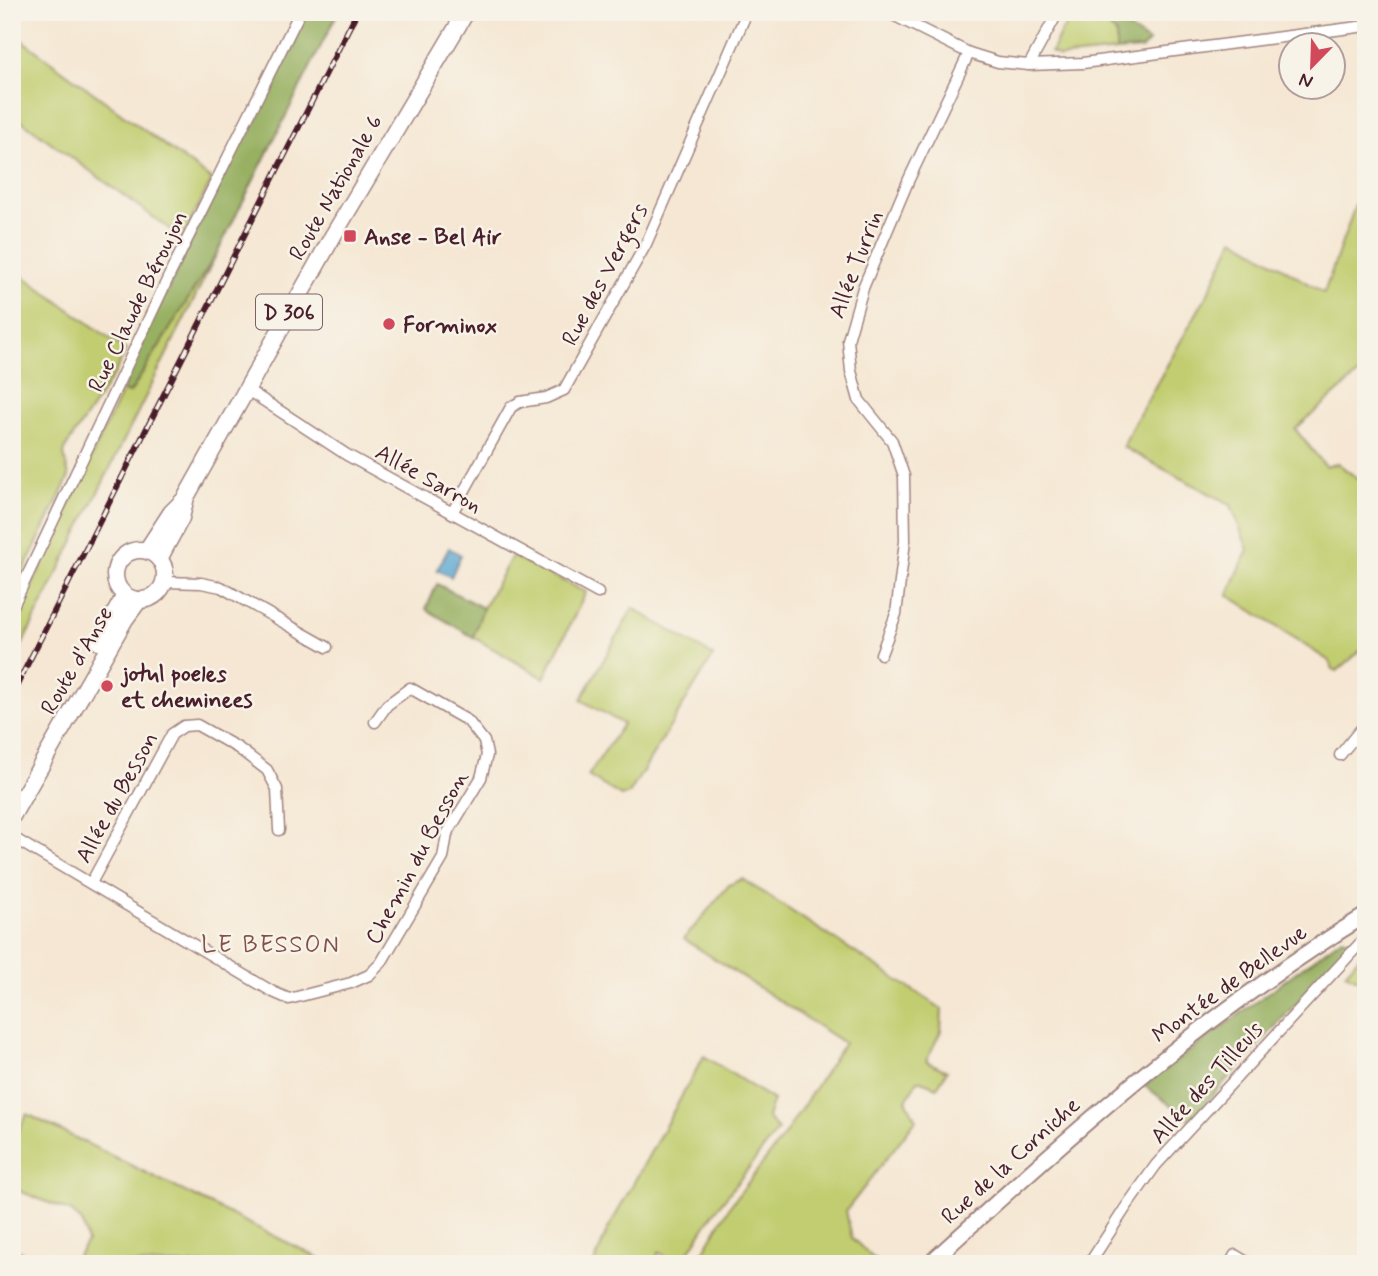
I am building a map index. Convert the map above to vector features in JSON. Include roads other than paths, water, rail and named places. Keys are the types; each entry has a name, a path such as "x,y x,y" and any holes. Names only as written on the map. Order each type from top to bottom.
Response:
{"main road":[{"name":"D 306","path":"395,129 455,12"},
{"name":"Route Nationale 6","path":"153,554 171,513 186,497 395,129 466,12"},
{"path":"130,552 153,554 165,573 164,582 155,595 132,598 116,581 117,564 130,552"},
{"name":"Route d'Anse","path":"12,798 132,598"},
{"name":"Route d'Anse","path":"12,816 125,619 132,598"},
{"name":"Montée de Bellevue","path":"1122,1091 1233,1005 1366,915"},
{"name":"Rue de la Corniche","path":"929,1264 1122,1091"}],"street":[{"name":"Rue Claude Béroujon","path":"12,608 169,276 300,12"},
{"name":"Rue des Vergers","path":"452,513 511,407 520,401 546,398 564,390 646,244 747,12"},
{"path":"887,12 969,53 998,62 1029,65 1083,64 1366,26"},
{"path":"1029,65 1058,12"},
{"name":"Allée Turrin","path":"881,654 896,614 905,541 904,476 892,441 859,400 851,371 848,340 863,288 909,179 969,53"},
{"name":"Allée Sarron","path":"246,389 347,455 598,593"},
{"path":"164,582 201,583 221,587 327,647"},
{"name":"Chemin du Besson","path":"12,837 289,999 351,983 369,975 381,963 443,858 447,834 481,778 487,755 484,741 468,722 410,688 387,705 375,722"},
{"path":"1340,755 1366,723"},
{"name":"Allée du Besson","path":"90,883 172,734 184,726 197,725 238,748 267,770 277,789 279,830"},
{"name":"Allée des Tilleuls","path":"1089,1264 1156,1165 1366,937"},
{"path":"1230,1264 1235,1255 1250,1264"}],"water":[{"path":"449,548 461,555 451,577 437,570"},
{"path":"16,1250 35,1259 33,1264 21,1264 12,1259 12,1252"}],"railway":[{"path":"12,695 357,12"}],"place":[{"name":"Anse - Bel Air","path":"350,236"},
{"name":"Forminox","path":"389,324"},
{"name":"jotul poeles et cheminees","path":"107,686"}],"district":[{"name":"LE BESSON","path":"271,944"}]}
